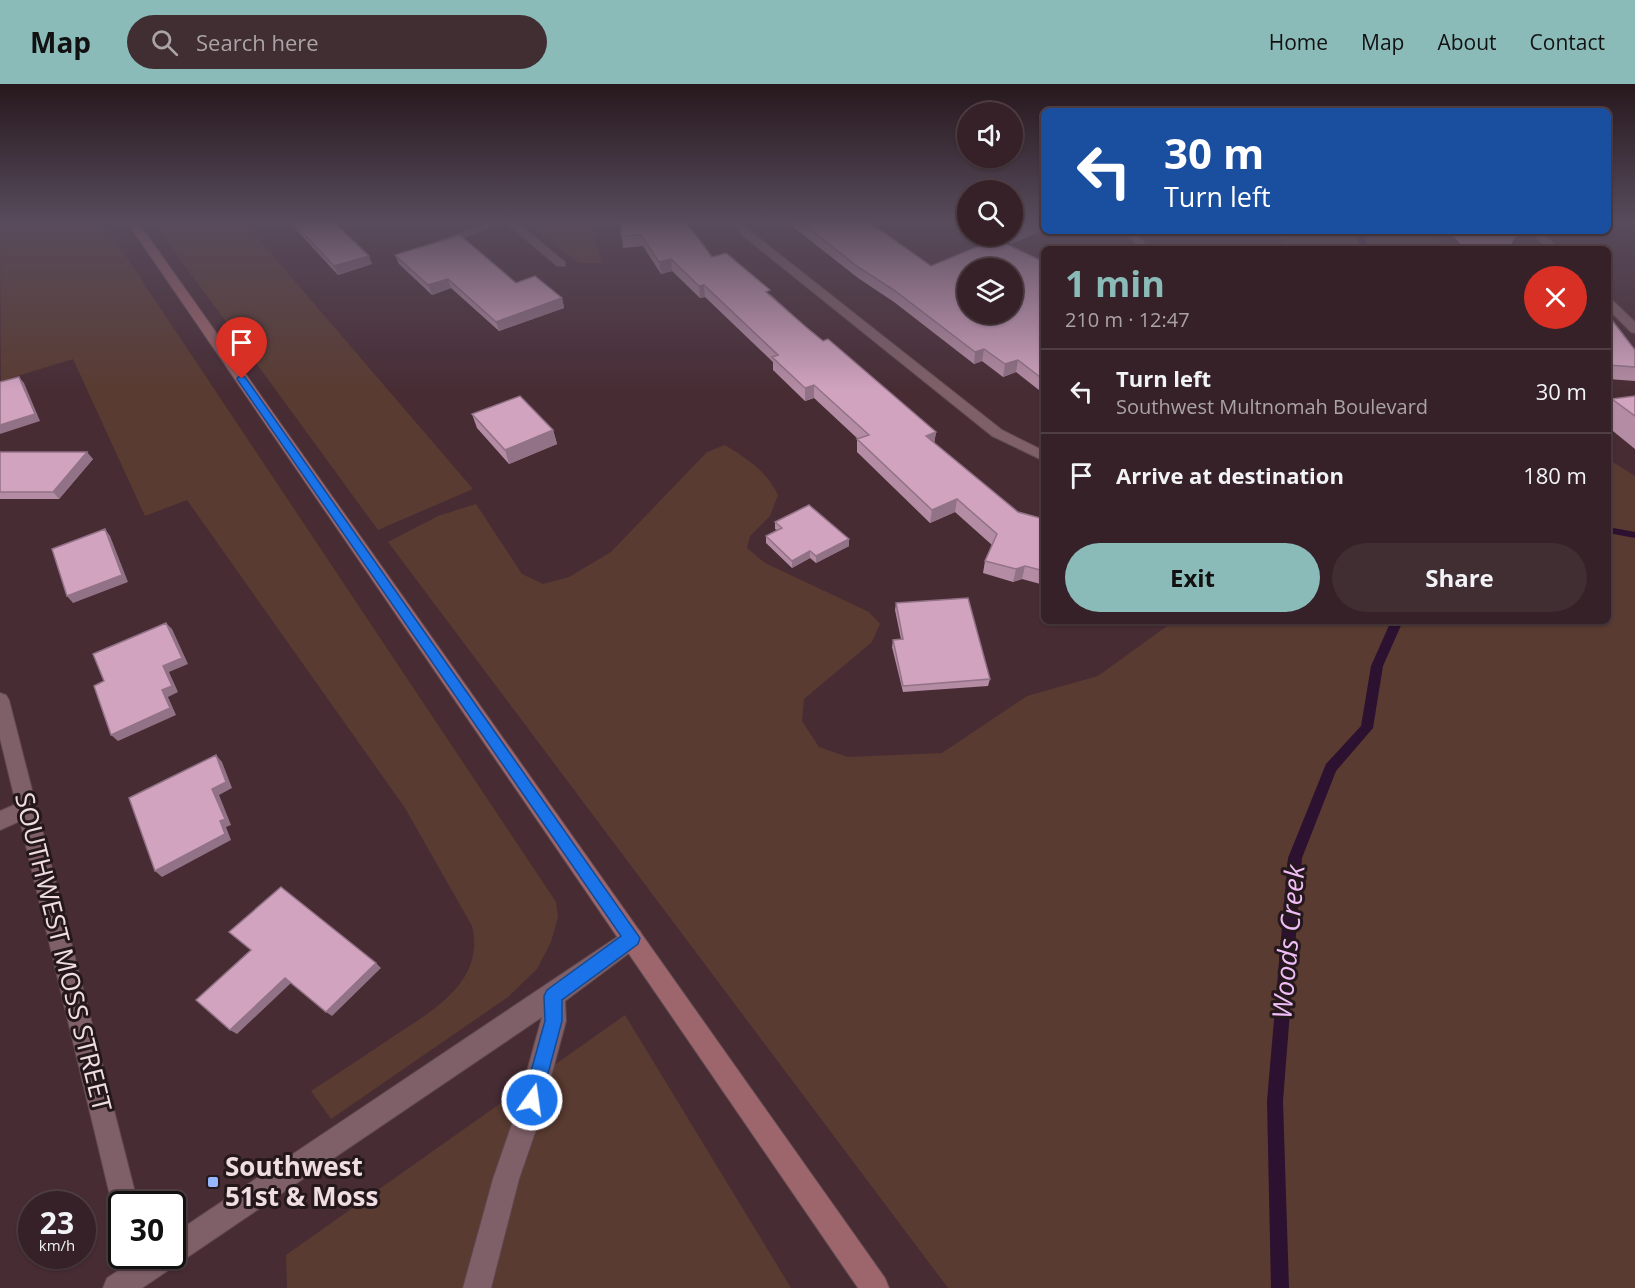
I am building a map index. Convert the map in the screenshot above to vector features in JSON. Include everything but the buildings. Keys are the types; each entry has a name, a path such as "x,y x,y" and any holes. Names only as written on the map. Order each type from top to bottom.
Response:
{"main road":[{"path":"171,278 875,1288"}],"street":[{"path":"802,278 997,434 1041,456"},
{"path":"1611,305 1635,329"},
{"name":"SOUTHWEST MOSS STREET","path":"0,700 121,1191"},
{"path":"0,821 27,808"},
{"path":"186,1242 553,996 632,938"},
{"path":"477,1288 506,1179 528,1118 554,1021 553,996"},
{"path":"117,1288 134,1269"}],"shaded area":[{"path":"0,278 140,278 556,902 558,917 551,942 537,969 508,997 331,1119 311,1091 420,1019 450,995 462,980 470,964 474,946 472,926 405,808 187,500 145,516 73,359 1,381"},
{"path":"194,278 292,278 473,489 378,530"},
{"path":"725,445 762,472 778,495 770,516 750,536 747,548 765,563 869,612 880,624 872,642 804,699 802,721 819,747 848,757 942,753 1027,696 1098,676 1170,624 1611,624 1611,461 1635,476 1635,1288 948,1288 388,542 438,516 476,504 522,574 543,584 569,577 611,552 707,452"},
{"path":"625,1015 791,1288 287,1288 286,1255"}],"waterway":[{"path":"1611,531 1635,535"},
{"name":"Woods Creek","path":"1280,1288 1275,1101 1295,858 1331,768 1367,728 1377,666 1396,624"}],"place":[{"name":"Southwest 51st & Moss","path":"213,1182"}],"route":[{"path":"242,379 632,938 553,996 554,1021 532,1100"}]}
